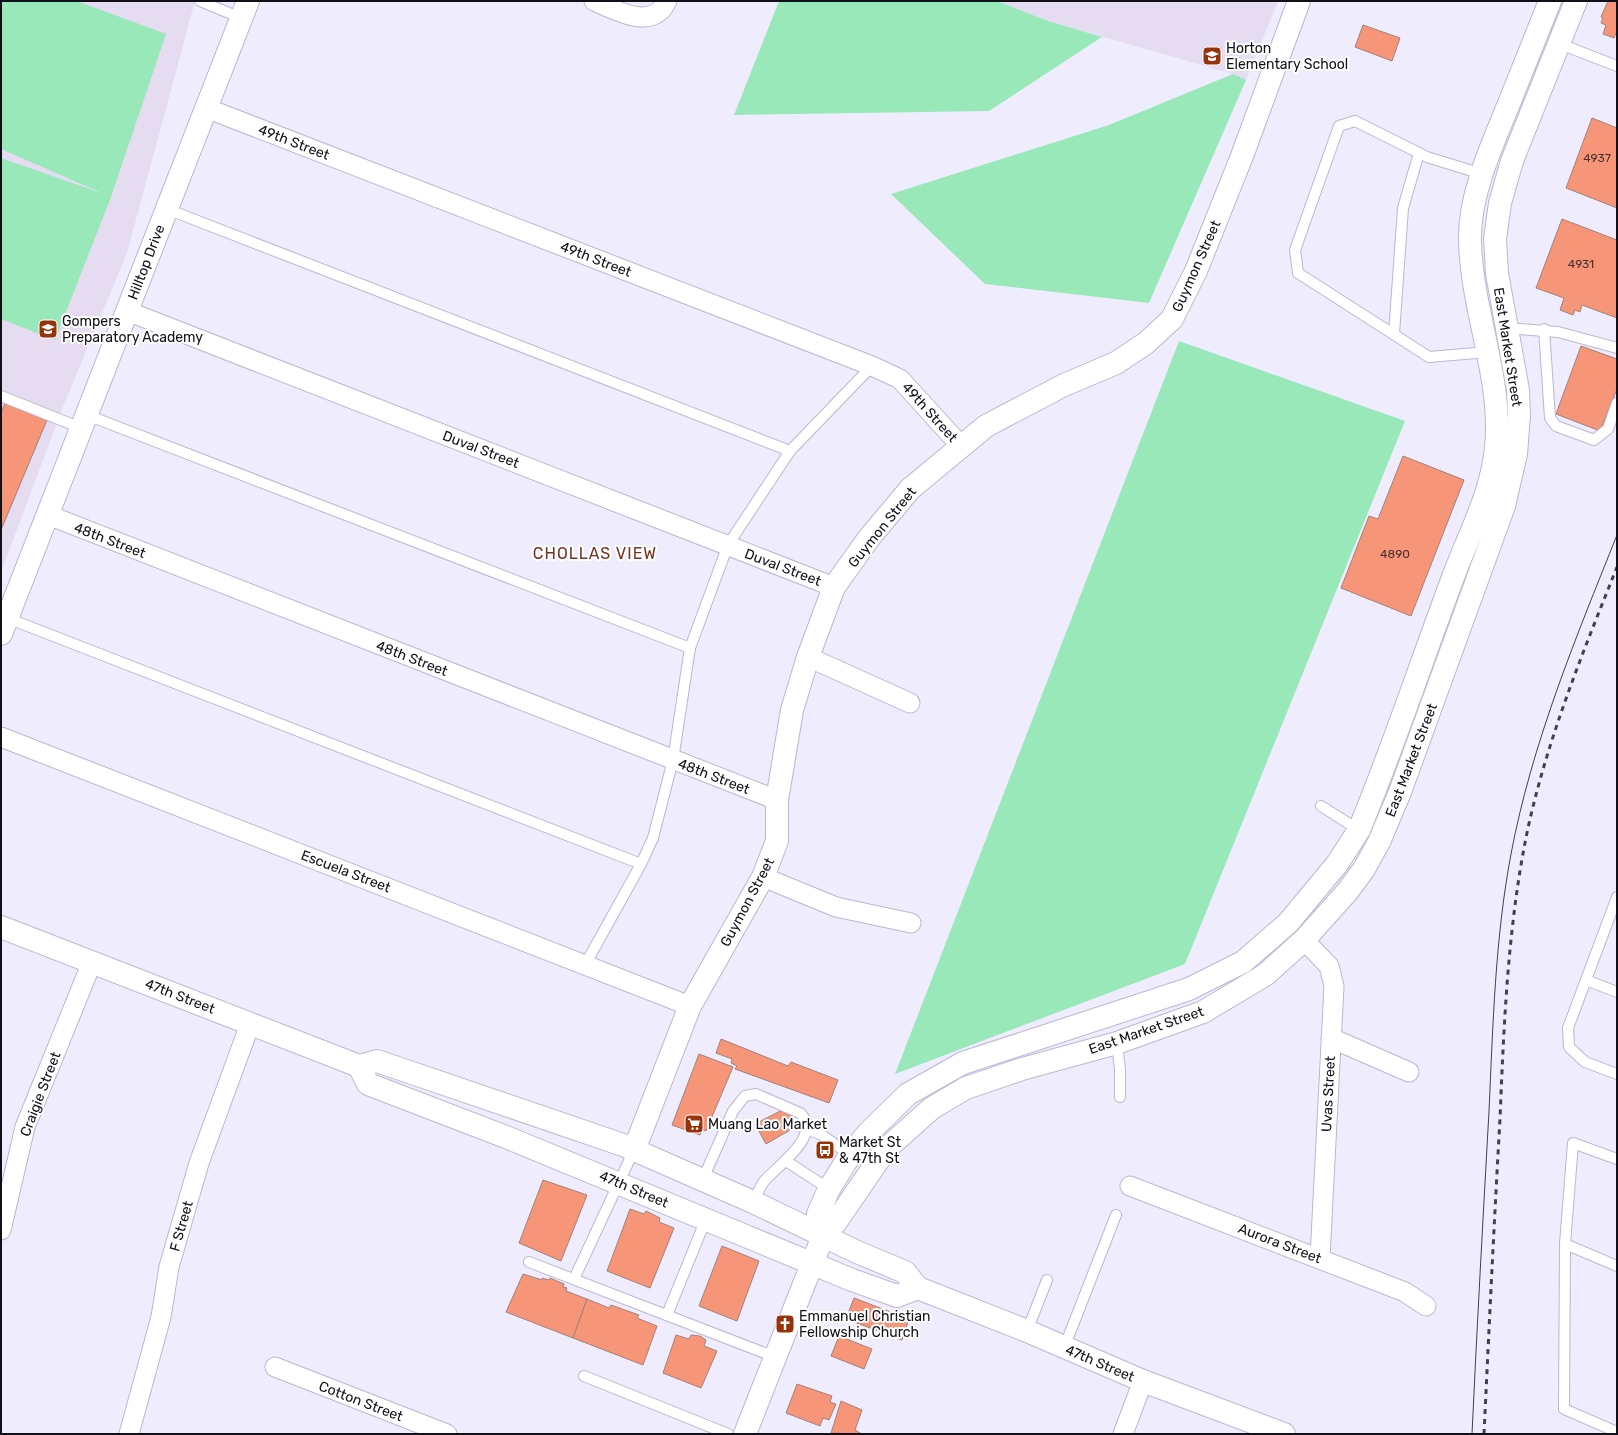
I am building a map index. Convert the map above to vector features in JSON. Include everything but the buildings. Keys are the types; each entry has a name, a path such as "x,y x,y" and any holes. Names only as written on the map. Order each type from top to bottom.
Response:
{"main road":[{"name":"Guymon Street","path":"634,1150 690,1006 763,877 777,841 777,800 792,710 808,657 834,587 869,538 910,489 986,426 1064,385 1116,363 1146,343 1172,320 1196,271 1242,156 1299,1"},
{"name":"East Market Street","path":"823,1236 818,1214 829,1189 850,1155 868,1133 908,1094 963,1063 1189,989 1243,962 1288,923 1337,864 1359,830 1453,577 1484,504 1492,475 1496,446 1496,406 1472,264 1470,239 1472,214 1482,174 1490,151 1550,1"},
{"name":"East Market Street","path":"745,1434 823,1236 836,1222 886,1149 932,1108 966,1088 1022,1069 1117,1043 1203,1012 1265,975 1304,940 1347,892 1364,869 1379,842 1400,792 1504,506 1516,454 1519,416 1518,390 1496,272 1495,239 1500,203 1512,161 1576,1"},
{"name":"Hilltop Drive","path":"4,626 245,10"},
{"path":"1537,34 1560,44"},
{"path":"1304,940 1302,930 1350,867 1359,830"},
{"name":"47th Street","path":"1,927 359,1066 368,1084 619,1182 812,1263 897,1296 918,1288 1027,1331 1143,1381 1284,1434"},
{"path":"359,1066 377,1061 624,1145 703,1179 823,1236 906,1272 918,1288"}],"street":[{"path":"594,1 636,17 647,18 658,13 666,2"},
{"name":"49th Street","path":"206,108 872,366 900,379 961,446"},
{"name":"Duval Street","path":"127,310 834,587"},
{"name":"48th Street","path":"48,515 777,800"},
{"path":"808,657 910,703"},
{"name":"Escuela Street","path":"1,736 690,1006"},
{"path":"763,877 836,908 911,923"},
{"name":"Uvas Street","path":"1304,940 1329,966 1334,986 1320,1258"},
{"name":"Craigie Street","path":"1,1230 25,1127 92,962"},
{"name":"F Street","path":"129,1434 161,1317 169,1267 199,1163 250,1024"},
{"path":"1331,1038 1409,1072"},
{"name":"Aurora Street","path":"1130,1186 1405,1292 1426,1306"},
{"name":"Cotton Street","path":"275,1367 447,1434"},
{"path":"1123,1434 1143,1381"}],"lane":[{"path":"200,1 245,10"},
{"path":"1560,44 1617,66"},
{"path":"1482,174 1427,157 1355,120 1339,126 1295,250 1298,273 1429,357 1488,352"},
{"path":"1394,334 1403,208 1419,153"},
{"path":"167,209 790,451"},
{"path":"1506,328 1544,329 1617,348"},
{"path":"1544,329 1550,418 1556,426 1594,440 1608,429 1617,403"},
{"path":"585,965 641,864 653,838 673,760 690,648 728,545 790,451 872,366"},
{"path":"1,396 84,422 690,648"},
{"path":"4,626 641,864"},
{"path":"1321,806 1359,830"},
{"path":"1616,903 1568,1028 1569,1046 1585,1062 1617,1074"},
{"path":"1586,980 1617,992"},
{"path":"1117,1043 1120,1070 1120,1097"},
{"path":"703,1179 733,1111 745,1096 756,1094 800,1113 806,1118 807,1129 799,1146 786,1162 764,1181 753,1202"},
{"path":"807,1129 822,1135 850,1155"},
{"path":"1617,1159 1573,1143 1565,1244 1564,1409 1617,1432"},
{"path":"574,1279 634,1150"},
{"path":"786,1162 829,1189"},
{"path":"1064,1348 1116,1215"},
{"path":"667,1315 706,1219"},
{"path":"1565,1244 1617,1266"},
{"path":"529,1262 775,1357"},
{"path":"1027,1331 1047,1280"},
{"path":"584,1376 728,1434"}],"shaded area":[{"name":"Gompers Preparatory Academy","path":"1,1 195,1 127,253 64,404 1,572"},
{"name":"Horton Elementary School","path":"997,1 1278,1 1246,80 1233,74 1048,21"}],"green space":[{"name":"Gompers Preparatory Academy","path":"1,1 77,1 166,34 111,197 55,340 1,319 1,158 104,194 1,149"},
{"path":"779,1 997,1 1048,21 1102,37 989,111 734,115"},
{"path":"1233,74 1246,80 1149,303 985,284 891,194 1109,125"},
{"path":"1179,341 1405,421 1185,964 895,1074"}],"tram line":[{"path":"1472,1434 1498,950 1501,918 1511,854 1531,772 1556,692 1617,535"}],"railway":[{"path":"1484,1434 1505,1009 1511,936 1521,864 1536,794 1556,728 1579,663 1617,567"}],"place":[{"name":"Horton Elementary School","path":"1212,56"},
{"name":"Gompers Preparatory Academy","path":"48,329"},
{"name":"Muang Lao Market","path":"694,1124"},
{"name":"Market St & 47th St","path":"825,1150"},
{"name":"Emmanuel Christian Fellowship Church","path":"785,1324"}],"district":[{"name":"CHOLLAS VIEW","path":"595,553"}]}
